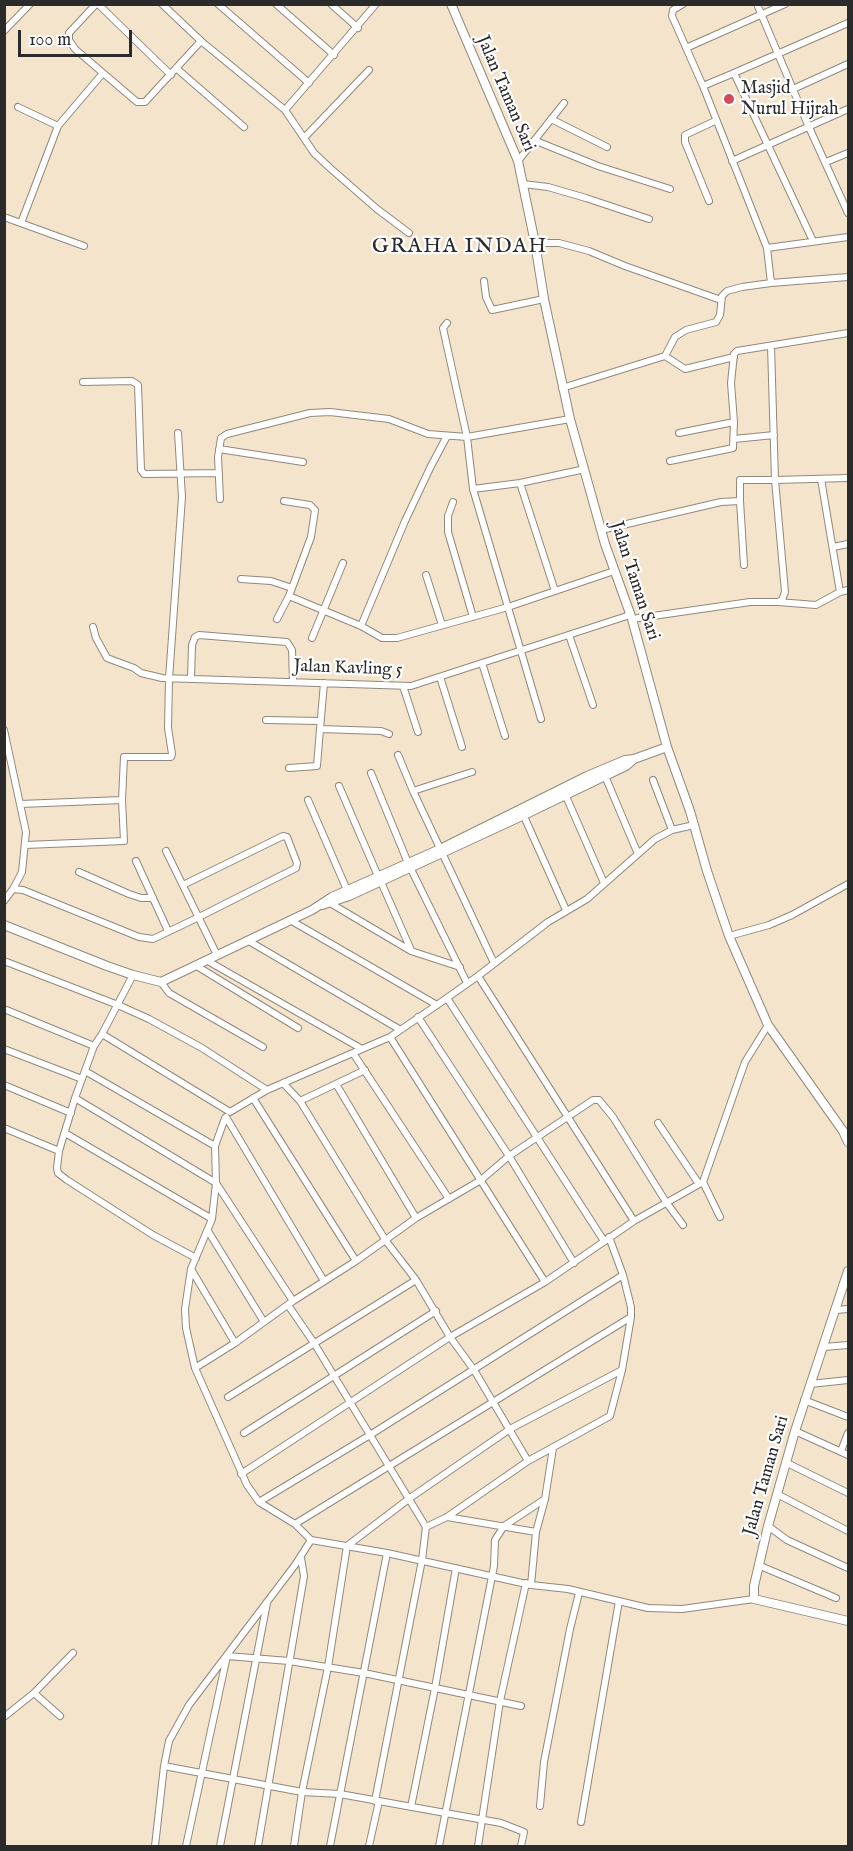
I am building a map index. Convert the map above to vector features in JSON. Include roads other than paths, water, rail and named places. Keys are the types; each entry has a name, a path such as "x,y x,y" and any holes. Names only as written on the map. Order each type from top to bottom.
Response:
{"street":[{"path":"4,31 30,4"},
{"path":"171,75 97,4 69,33 70,43 142,104 146,102 171,75 201,41"},
{"path":"162,4 170,7 201,41 285,110 314,153 330,168 409,233"},
{"path":"218,4 309,84"},
{"path":"276,4 334,55"},
{"path":"331,4 358,27"},
{"path":"285,110 376,4"},
{"name":"Jalan Taman Sari","path":"451,4 518,160 562,388 601,530 631,617 667,747 694,825 706,871 729,936 768,1025 849,1142"},
{"path":"683,4 672,12 767,248 771,282"},
{"path":"758,4 808,125 845,197 849,213"},
{"path":"686,48 785,4"},
{"path":"703,86 849,23"},
{"path":"793,89 849,64"},
{"path":"176,68 244,127"},
{"path":"304,138 369,70"},
{"path":"21,223 58,126 103,73"},
{"path":"734,73 813,241"},
{"path":"518,160 536,141 564,104"},
{"path":"18,107 58,126"},
{"path":"732,161 808,125 849,109"},
{"path":"551,119 607,147"},
{"path":"709,201 685,142 685,135 715,121"},
{"path":"536,141 598,166 670,189"},
{"path":"826,162 849,153"},
{"path":"522,184 548,187 649,219"},
{"path":"4,217 84,246"},
{"path":"767,248 849,237"},
{"path":"535,243 559,243 589,250 625,266 721,300"},
{"path":"562,388 665,356 675,337 686,330 716,322 720,315 721,300 727,291 771,282 849,277"},
{"path":"484,282 486,297 492,310 544,299"},
{"path":"447,323 443,328 467,437 473,489 541,719"},
{"path":"670,461 733,448 731,383 734,357 737,351 849,333"},
{"path":"771,346 775,480 785,592 782,600 778,602"},
{"path":"665,356 685,369 734,357"},
{"path":"83,382 132,381 138,385 141,470 144,474 219,473"},
{"path":"220,499 219,449 221,438 227,434 310,413 330,412 389,419 422,432 467,437 570,418"},
{"path":"679,433 734,422"},
{"path":"25,844 124,841 122,800 124,757 171,757 166,678 182,497 177,433"},
{"path":"734,439 774,435"},
{"path":"361,626 405,521 447,436"},
{"path":"219,449 303,462"},
{"path":"473,489 520,483 585,469"},
{"path":"744,565 740,480 849,478"},
{"path":"821,479 840,592"},
{"path":"520,483 555,591"},
{"path":"277,619 289,596 311,537 315,510 310,505 284,501"},
{"path":"601,530 721,502 740,501"},
{"path":"453,502 448,516 448,532 473,617"},
{"path":"832,547 849,544"},
{"path":"312,638 343,563"},
{"path":"289,596 324,609 382,638 397,638 508,607 614,571"},
{"path":"426,575 442,625"},
{"path":"241,579 271,581 292,588"},
{"name":"Jalan Kavling 5","path":"93,627 107,658 141,673 166,678 403,686 417,685 631,617 750,602 816,605 840,592 849,590"},
{"path":"191,679 192,645 195,637 199,635 287,642 292,650 292,681"},
{"path":"569,635 593,705"},
{"path":"482,663 505,736"},
{"path":"440,677 462,747"},
{"path":"289,768 317,766 324,683"},
{"path":"403,686 418,732"},
{"path":"266,720 320,721"},
{"path":"320,729 381,731 389,734"},
{"path":"4,730 26,832 22,872 4,902"},
{"path":"329,901 441,851 625,760 667,747"},
{"path":"398,754 413,791 494,963"},
{"path":"545,800 566,794 589,779 604,776 626,766 633,759"},
{"path":"413,791 472,772"},
{"path":"371,773 409,865 467,983"},
{"path":"604,776 638,854"},
{"path":"653,780 672,830"},
{"path":"339,786 411,951"},
{"path":"566,794 604,883"},
{"path":"20,804 122,800"},
{"path":"308,800 347,890"},
{"path":"522,812 566,910"},
{"path":"694,825 672,830 655,839 587,899 548,922 478,976 390,1036 267,1090 230,1112 225,1118 215,1146 216,1183 212,1219 191,1269 185,1309 186,1328 195,1368 241,1474 259,1502 295,1524 311,1540 422,1560 529,1584 568,1589 648,1608 682,1609 754,1599 849,1621"},
{"path":"13,889 23,890 148,939 168,932 296,868 296,860 287,837 283,837 183,885"},
{"path":"166,850 217,955"},
{"path":"136,861 168,932"},
{"path":"79,872 141,898 153,898"},
{"path":"160,982 321,906 347,890 379,879"},
{"path":"729,936 784,918 849,884"},
{"path":"329,901 411,951 460,967"},
{"path":"290,920 436,1005"},
{"path":"4,925 133,975 160,982 169,993 263,1047"},
{"path":"247,940 399,1029"},
{"path":"206,960 362,1049"},
{"path":"4,961 118,1005 202,1048 267,1090"},
{"path":"195,965 298,1028"},
{"path":"133,975 94,1046 75,1098 59,1151 57,1168 61,1176 153,1235 196,1258"},
{"path":"478,976 634,1221"},
{"path":"426,1527 447,1517 528,1461 610,1416 622,1370 631,1317 631,1307 623,1275 607,1239 447,998"},
{"path":"4,1009 94,1046"},
{"path":"418,1017 509,1156 574,1263"},
{"path":"241,1474 450,1338 545,1282 634,1221 701,1183 745,1062 768,1025"},
{"path":"102,1034 230,1112"},
{"path":"390,1036 545,1282"},
{"path":"4,1049 82,1079"},
{"path":"353,1053 449,1199"},
{"path":"300,1101 365,1070"},
{"path":"85,1071 215,1146"},
{"path":"283,1083 300,1101 386,1241 416,1280 450,1338 474,1370 528,1461"},
{"path":"336,1084 416,1218"},
{"path":"4,1085 71,1113"},
{"path":"75,1098 216,1183 426,1527 422,1560 369,1846"},
{"path":"253,1098 356,1261"},
{"path":"195,1368 386,1241 416,1218 481,1180 509,1156 592,1100 599,1100 613,1117 683,1225"},
{"path":"225,1118 324,1281"},
{"path":"658,1123 701,1183 720,1217"},
{"path":"4,1128 59,1151"},
{"path":"65,1133 212,1219"},
{"path":"208,1231 264,1322"},
{"path":"191,1269 235,1343"},
{"path":"259,1502 370,1435 623,1275"},
{"name":"Jalan Taman Sari","path":"754,1599 754,1577 795,1431 848,1275"},
{"path":"228,1397 416,1280"},
{"path":"836,1310 849,1309"},
{"path":"244,1433 436,1311"},
{"path":"295,1524 388,1464 631,1317"},
{"path":"824,1347 849,1344"},
{"path":"294,1846 302,1792 328,1667 347,1546 410,1498 510,1429 622,1370"},
{"path":"810,1384 849,1380"},
{"path":"804,1401 849,1417"},
{"path":"795,1431 849,1455"},
{"path":"841,1451 849,1433"},
{"path":"478,1846 500,1701 529,1584 536,1532 545,1499 553,1448"},
{"path":"787,1463 849,1493"},
{"path":"777,1494 849,1531"},
{"path":"439,1846 492,1576 495,1540 504,1526 545,1499"},
{"path":"447,1517 536,1532"},
{"path":"768,1526 788,1540 849,1568"},
{"path":"155,1846 169,1741 189,1705 301,1558 311,1540"},
{"path":"330,1846 387,1553"},
{"path":"258,1846 304,1573 301,1558"},
{"path":"758,1565 836,1598"},
{"path":"411,1807 456,1568"},
{"path":"540,1806 544,1762 579,1593"},
{"path":"220,1846 267,1600"},
{"path":"581,1822 619,1602"},
{"path":"4,1717 34,1693 74,1653"},
{"path":"227,1656 289,1661 364,1672 521,1706"},
{"path":"186,1846 227,1656"},
{"path":"34,1693 60,1716"},
{"path":"164,1766 302,1792 340,1794 501,1823 524,1832 521,1846"}],"place":[{"name":"Masjid Nurul Hijrah","path":"729,99"}],"district":[{"name":"GRAHA INDAH","path":"460,248"}]}
